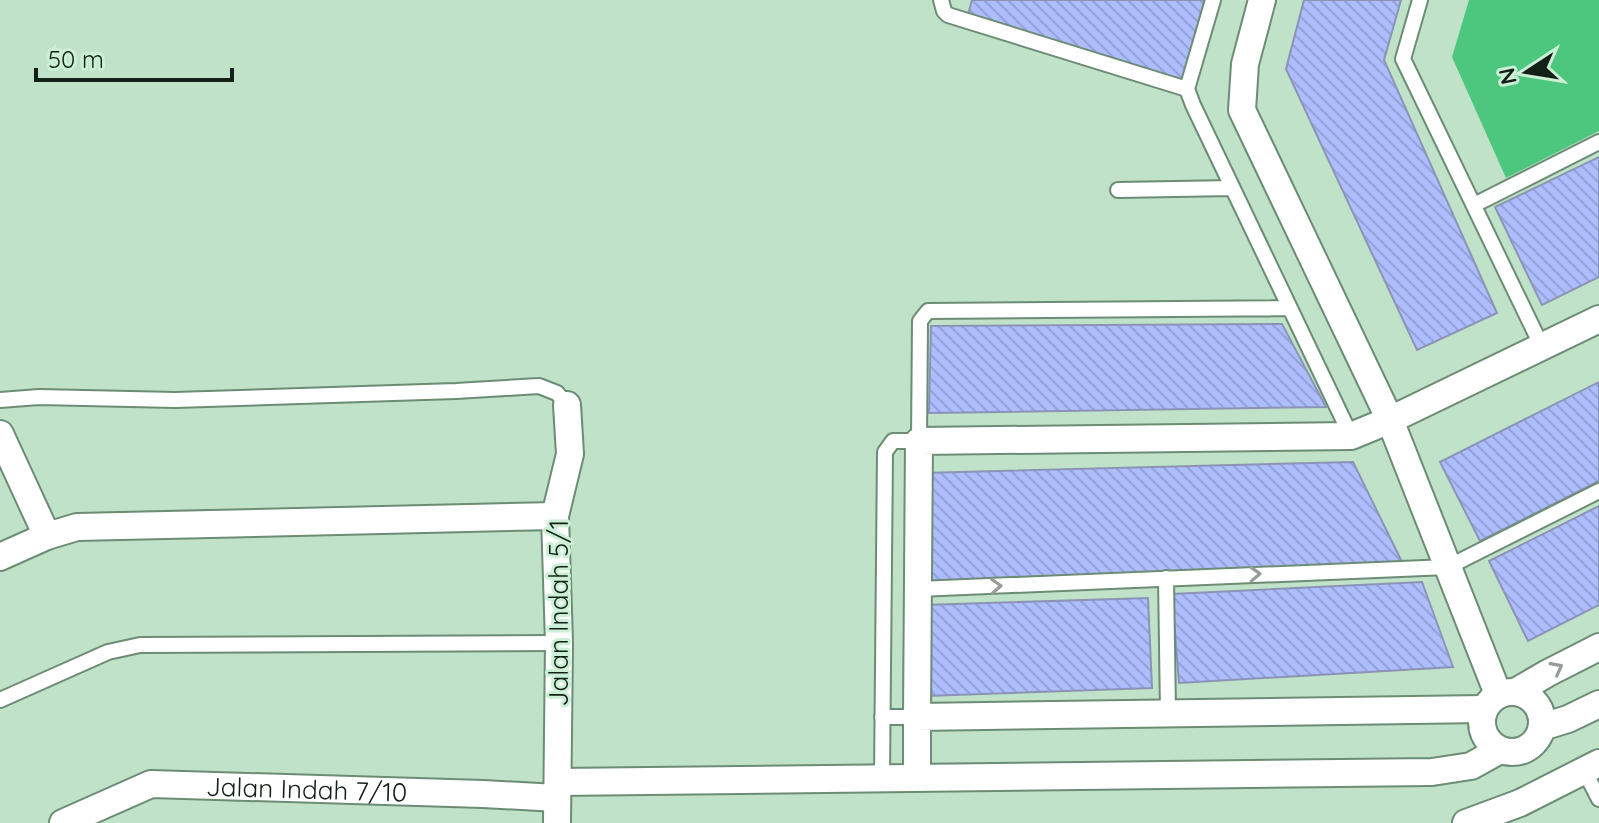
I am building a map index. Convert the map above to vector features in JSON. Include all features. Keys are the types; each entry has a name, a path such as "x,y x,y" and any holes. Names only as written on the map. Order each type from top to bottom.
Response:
{"street":[{"path":"1262,0 1245,64 1242,110 1390,420 1500,698"},
{"path":"917,777 919,441 1351,436 1599,319"},
{"name":"Jalan Indah 5/1","path":"557,801 559,643 555,516 570,454 567,405"},
{"path":"0,434 47,536"},
{"path":"0,557 47,536 77,527 555,516"},
{"path":"917,717 1168,713 1500,698 1531,698 1541,711 1542,727 1531,746 1511,753 1490,743 1483,733 1482,721 1500,698 1599,647"},
{"path":"1542,727 1599,704"},
{"name":"Jalan Indah 7/10","path":"63,823 151,784 483,794 557,801 882,777 1432,772 1471,766 1500,750"},
{"path":"1466,823 1520,803 1592,766"}],"lane":[{"path":"941,0 948,15 1187,89"},
{"path":"1213,0 1187,89 1351,436"},
{"path":"1420,0 1403,59 1542,347"},
{"path":"1474,205 1599,142"},
{"path":"1118,190 1232,188"},
{"path":"882,777 885,452 893,441 919,441 920,321 928,311 1290,308"},
{"path":"0,400 39,397 175,400 539,386 557,393 567,405"},
{"path":"918,589 1448,567 1599,491"},
{"path":"1166,578 1168,713"},
{"path":"0,700 108,652 140,645 559,643"},
{"path":"882,717 917,717"},
{"path":"1592,766 1599,799"}],"green space":[{"path":"1469,0 1599,0 1599,131 1506,178 1452,57"}],"building":[{"path":"972,0 1207,0 1182,83 967,18"},
{"path":"1304,0 1401,0 1384,60 1497,313 1417,350 1286,69"},
{"path":"1599,157 1599,277 1542,305 1495,207"},
{"path":"1282,324 1326,407 929,413 931,326"},
{"path":"1599,382 1599,481 1480,541 1440,462"},
{"path":"1353,462 1403,564 924,581 923,473"},
{"path":"1599,506 1599,605 1528,641 1489,561"},
{"path":"1422,582 1453,667 1179,683 1172,594"},
{"path":"1148,598 1152,688 927,696 924,605"}]}
